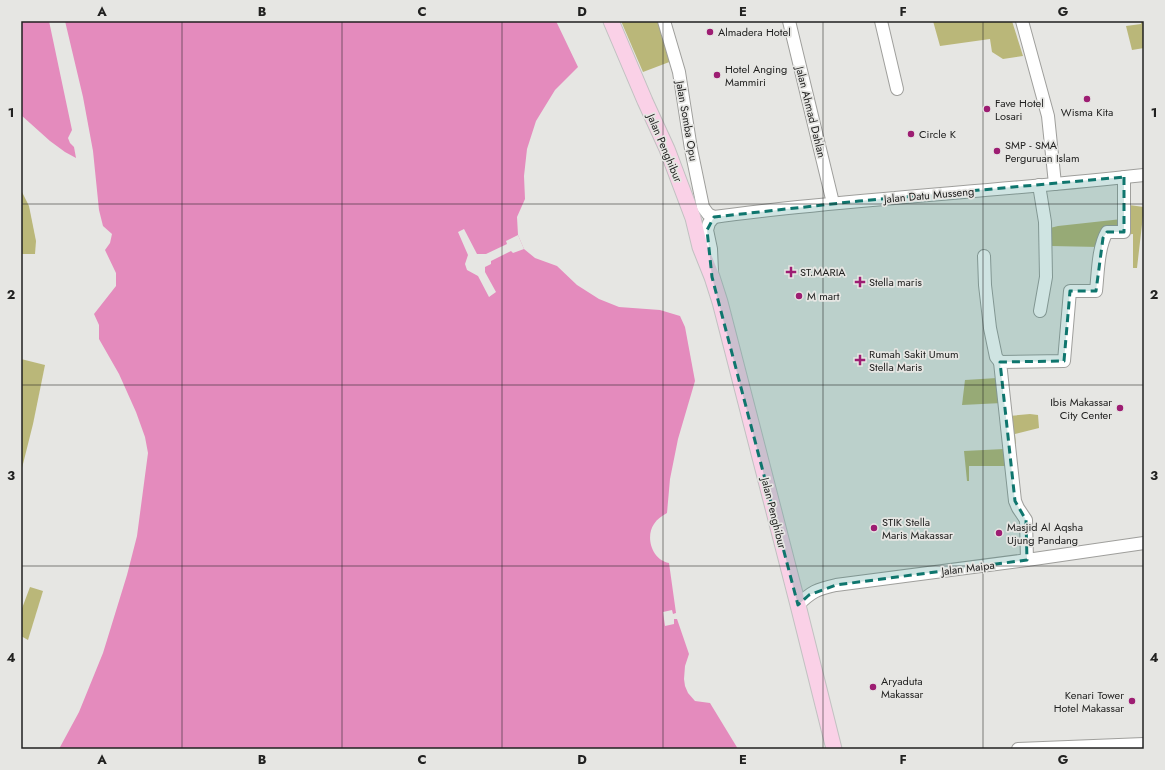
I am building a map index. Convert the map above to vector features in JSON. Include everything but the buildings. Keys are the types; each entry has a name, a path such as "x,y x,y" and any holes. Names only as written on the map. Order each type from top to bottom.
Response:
{"main road":[{"name":"Jalan Penghibur","path":"611,21 667,149 692,218 702,254 712,277 720,302 834,749"}],"street":[{"name":"Jalan Somba Opu","path":"664,21 679,72 691,149 703,207 708,214 714,217"},
{"name":"Jalan Ahmad Dahlan","path":"789,21 833,203"},
{"path":"881,21 897,89"},
{"path":"1022,21 1048,116 1055,184"},
{"name":"Jalan Datu Musseng","path":"714,217 746,212 833,203 1144,175"},
{"path":"1000,362 1064,361 1070,291 1096,291 1103,238 1107,232 1124,232 1124,177"},
{"path":"1039,185 1045,222 1046,277 1040,311"},
{"name":"Jalan Penghibur","path":"712,277 711,249 707,230 709,223 714,217"},
{"path":"984,256 985,284 990,328 996,357 1000,362 1015,501 1026,520 1028,560"},
{"name":"Jalan Maipa","path":"798,606 809,594 821,588 836,585 1144,543"},
{"path":"1018,749 1144,744"}],"highlighted area":[{"path":"1124,177 1124,232 1107,232 1103,238 1096,291 1070,291 1064,361 1000,362 1015,501 1026,520 1027,560 836,585 809,595 798,605 712,277 707,230 714,217 859,201"}],"shaded area":[{"path":"21,21 49,21 72,130 68,138 74,147 76,158 50,141 21,115"},
{"path":"65,21 556,21 578,67 555,90 536,121 527,149 524,176 525,199 517,217 518,235 524,249 535,258 557,266 577,285 599,299 619,307 660,310 680,316 685,327 695,381 678,439 670,479 667,513 658,519 654,524 651,529 650,541 654,553 663,561 669,563 676,613 673,614 672,610 663,612 665,626 674,624 674,619 677,619 689,654 685,666 685,686 688,693 695,701 710,703 738,749 59,749 79,712 103,653 127,575 137,536 148,453 145,437 136,412 119,374 99,339 99,325 94,314 116,286 116,273 105,250 110,243 112,234 103,226 99,210 93,151 83,97"},
{"path":"621,21 659,21 672,61 643,72"},
{"path":"933,21 1012,21 1023,56 1003,59 992,52 990,39 940,46"},
{"path":"1141,21 1144,21 1144,48 1132,50 1126,26 1141,24"},
{"path":"21,190 29,206 36,241 35,254 21,254"},
{"path":"1129,205 1144,207 1137,268 1133,268 1133,234 1107,236 1099,247 1051,246 1046,229 1058,226 1122,219"},
{"path":"21,359 45,365 33,424 21,472"},
{"path":"997,378 1002,403 962,405 965,380"},
{"path":"1030,414 1038,415 1039,428 1015,434 1016,444 1011,444 1009,416"},
{"path":"1004,449 1007,466 969,466 969,481 967,481 964,451"},
{"path":"30,587 43,591 28,640 21,636 21,611"}],"pier":[{"path":"464,229 477,254 486,254 507,244 506,241 518,235 524,249 513,253 511,251 491,261 491,264 485,267 485,272 496,292 489,297 478,276 467,270 465,264 468,255 458,232"}],"place":[{"name":"Almadera Hotel","path":"710,32"},
{"name":"Hotel Anging Mammiri","path":"717,75"},
{"name":"Wisma Kita","path":"1087,99"},
{"name":"Fave Hotel Losari","path":"987,109"},
{"name":"Circle K","path":"911,134"},
{"name":"SMP - SMA Perguruan Islam","path":"997,151"},
{"name":"ST.MARIA","path":"791,272"},
{"name":"Stella maris","path":"860,282"},
{"name":"M mart","path":"799,296"},
{"name":"Rumah Sakit Umum Stella Maris","path":"860,360"},
{"name":"Ibis Makassar City Center","path":"1120,408"},
{"name":"STIK Stella Maris Makassar","path":"874,528"},
{"name":"Masjid Al Aqsha Ujung Pandang","path":"999,533"},
{"name":"Aryaduta Makassar","path":"873,687"},
{"name":"Kenari Tower Hotel Makassar","path":"1132,701"}]}
